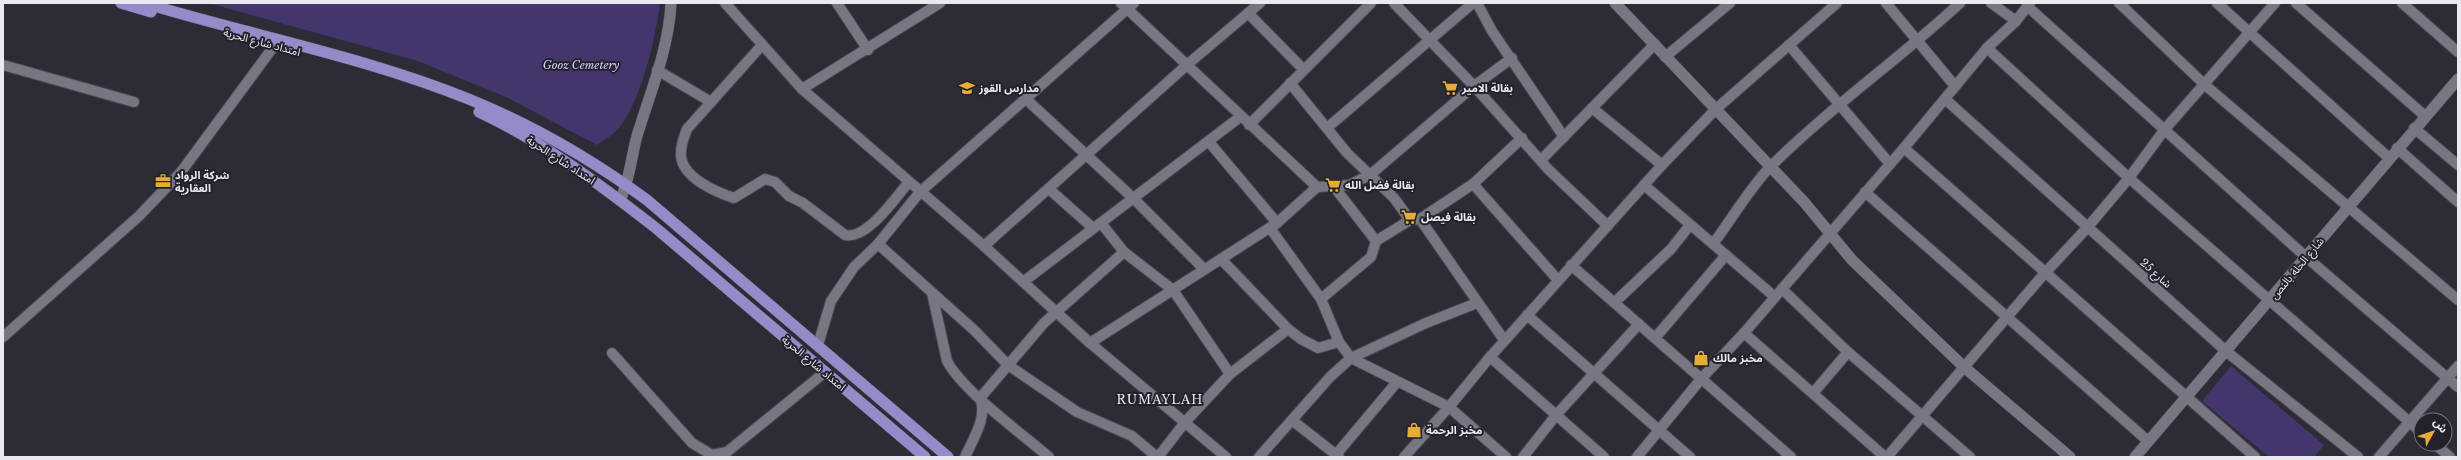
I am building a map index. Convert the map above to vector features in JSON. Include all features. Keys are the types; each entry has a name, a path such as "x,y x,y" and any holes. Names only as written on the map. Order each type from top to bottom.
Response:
{"main road":[{"name":"امتداد شارع الحرية","path":"121,3 401,82 469,107 548,150 620,200 826,372 925,457"},
{"name":"امتداد شارع الحرية","path":"144,3 305,46 447,91 486,107 539,134 626,185 818,345 948,457"}],"street":[{"path":"620,200 626,185 637,136 657,70 671,3"},
{"path":"725,3 802,89 984,246 1090,343 1186,421 1226,457"},
{"path":"837,3 868,50"},
{"path":"984,246 1188,64 1260,3"},
{"path":"1249,125 1372,3"},
{"path":"1394,3 1474,86 1541,160 1608,226"},
{"path":"1327,128 1472,3"},
{"path":"1477,3 1492,31 1512,58 1537,100 1564,138"},
{"path":"1616,3 1655,44 1665,57 1805,203 1852,260 1964,367 2070,457"},
{"path":"1665,57 1730,3"},
{"path":"1408,456 1504,340 1662,165 1716,109 1837,3"},
{"path":"1886,3 1956,86"},
{"path":"1713,244 1770,167 1839,103 1919,41 1960,3"},
{"path":"1991,3 2016,20"},
{"path":"2119,3 2205,85 2458,300"},
{"path":"2217,3 2250,31 2389,158"},
{"path":"1744,333 1814,392 1886,457 2008,318 2044,274 2087,228 2129,178 2165,130 2275,3"},
{"path":"2296,3 2425,116"},
{"path":"2402,3 2458,52"},
{"path":"802,89 868,50 936,4"},
{"path":"1637,457 1701,379 1744,333 1904,148 1987,48 2016,20 2028,4 2306,257 2458,387"},
{"path":"818,345 831,301 854,267 878,244 920,192 1026,99 1128,5 1249,125 1317,187 1335,188 1349,185 1370,175 1474,86 1512,58"},
{"path":"1248,13 1303,70"},
{"path":"1541,160 1655,44"},
{"path":"762,45 687,129 682,145 681,156 685,168 689,172 715,191 734,198 766,179 775,182 789,196 803,203 845,235 851,236 864,232 909,182"},
{"path":"1789,45 1890,164"},
{"path":"3,337 140,216 181,172 274,46"},
{"path":"1987,48 2129,178 2413,425"},
{"path":"3,65 134,102"},
{"path":"657,70 711,102"},
{"name":"شارع الحلة بالنص","path":"2135,457 2227,352 2397,148 2458,79"},
{"path":"1290,84 1347,153 1415,220 1504,340"},
{"path":"1026,99 1134,199 1204,269"},
{"name":"شارع 25","path":"1944,99 2227,352 2358,457"},
{"path":"1592,108 1662,165"},
{"path":"1023,282 1209,142 1240,116"},
{"path":"2414,128 2458,165"},
{"path":"1322,299 1371,257 1376,241 1415,220 1473,184 1522,138"},
{"path":"1209,142 1274,226 1322,299 1339,342 1351,358 1449,408 1506,457"},
{"path":"1904,148 2044,274 2255,457"},
{"path":"2397,148 2458,202"},
{"path":"1473,184 1558,280"},
{"path":"1644,186 1775,297"},
{"path":"1090,343 1174,290 1204,269 1274,226 1317,187"},
{"path":"1335,188 1376,241"},
{"path":"1049,189 1097,225 1124,252 1174,290 1230,374"},
{"path":"1865,192 2148,442"},
{"path":"1615,302 1671,248 1690,225"},
{"path":"878,244 1008,365 1077,412 1132,436 1158,457 1186,421 1230,374 1288,329"},
{"path":"980,398 1022,346 1056,312 1124,252"},
{"path":"1655,338 1726,254"},
{"path":"1221,259 1288,329 1301,339 1318,348 1339,342"},
{"path":"1571,265 1791,457"},
{"path":"1782,289 1848,352 1970,457"},
{"path":"932,293 946,361 951,370 980,398 1049,457"},
{"path":"1259,457 1330,378 1351,358 1426,323 1477,303"},
{"path":"1527,315 1660,429 1690,457"},
{"path":"1523,457 1557,414 1639,324"},
{"path":"1814,392 1848,352"},
{"path":"612,353 692,443 712,455 727,452 826,372"},
{"path":"1490,357 1557,414 1604,457"},
{"path":"2379,457 2458,366"},
{"path":"1293,420 1337,456 1397,382"},
{"path":"965,457 982,417 984,407 980,398"}],"green space":[{"name":"Gooz Cemetery","path":"208,3 660,3 651,51 641,86 634,102 627,117 619,128 597,145 506,97 418,61"},
{"path":"2231,366 2324,445 2314,457 2269,457 2202,401"}],"place":[{"name":"مدارس القوز","path":"967,88"},
{"name":"بقالة الامير","path":"1450,88"},
{"name":"شركة الرواد العقارية","path":"163,181"},
{"name":"بقالة فضل الله","path":"1333,185"},
{"name":"بقالة فيصل","path":"1409,217"},
{"name":"مخبز مالك","path":"1701,358"},
{"name":"مخبز الرحمة","path":"1414,430"}],"district":[{"name":"RUMAYLAH","path":"1160,399"}]}
